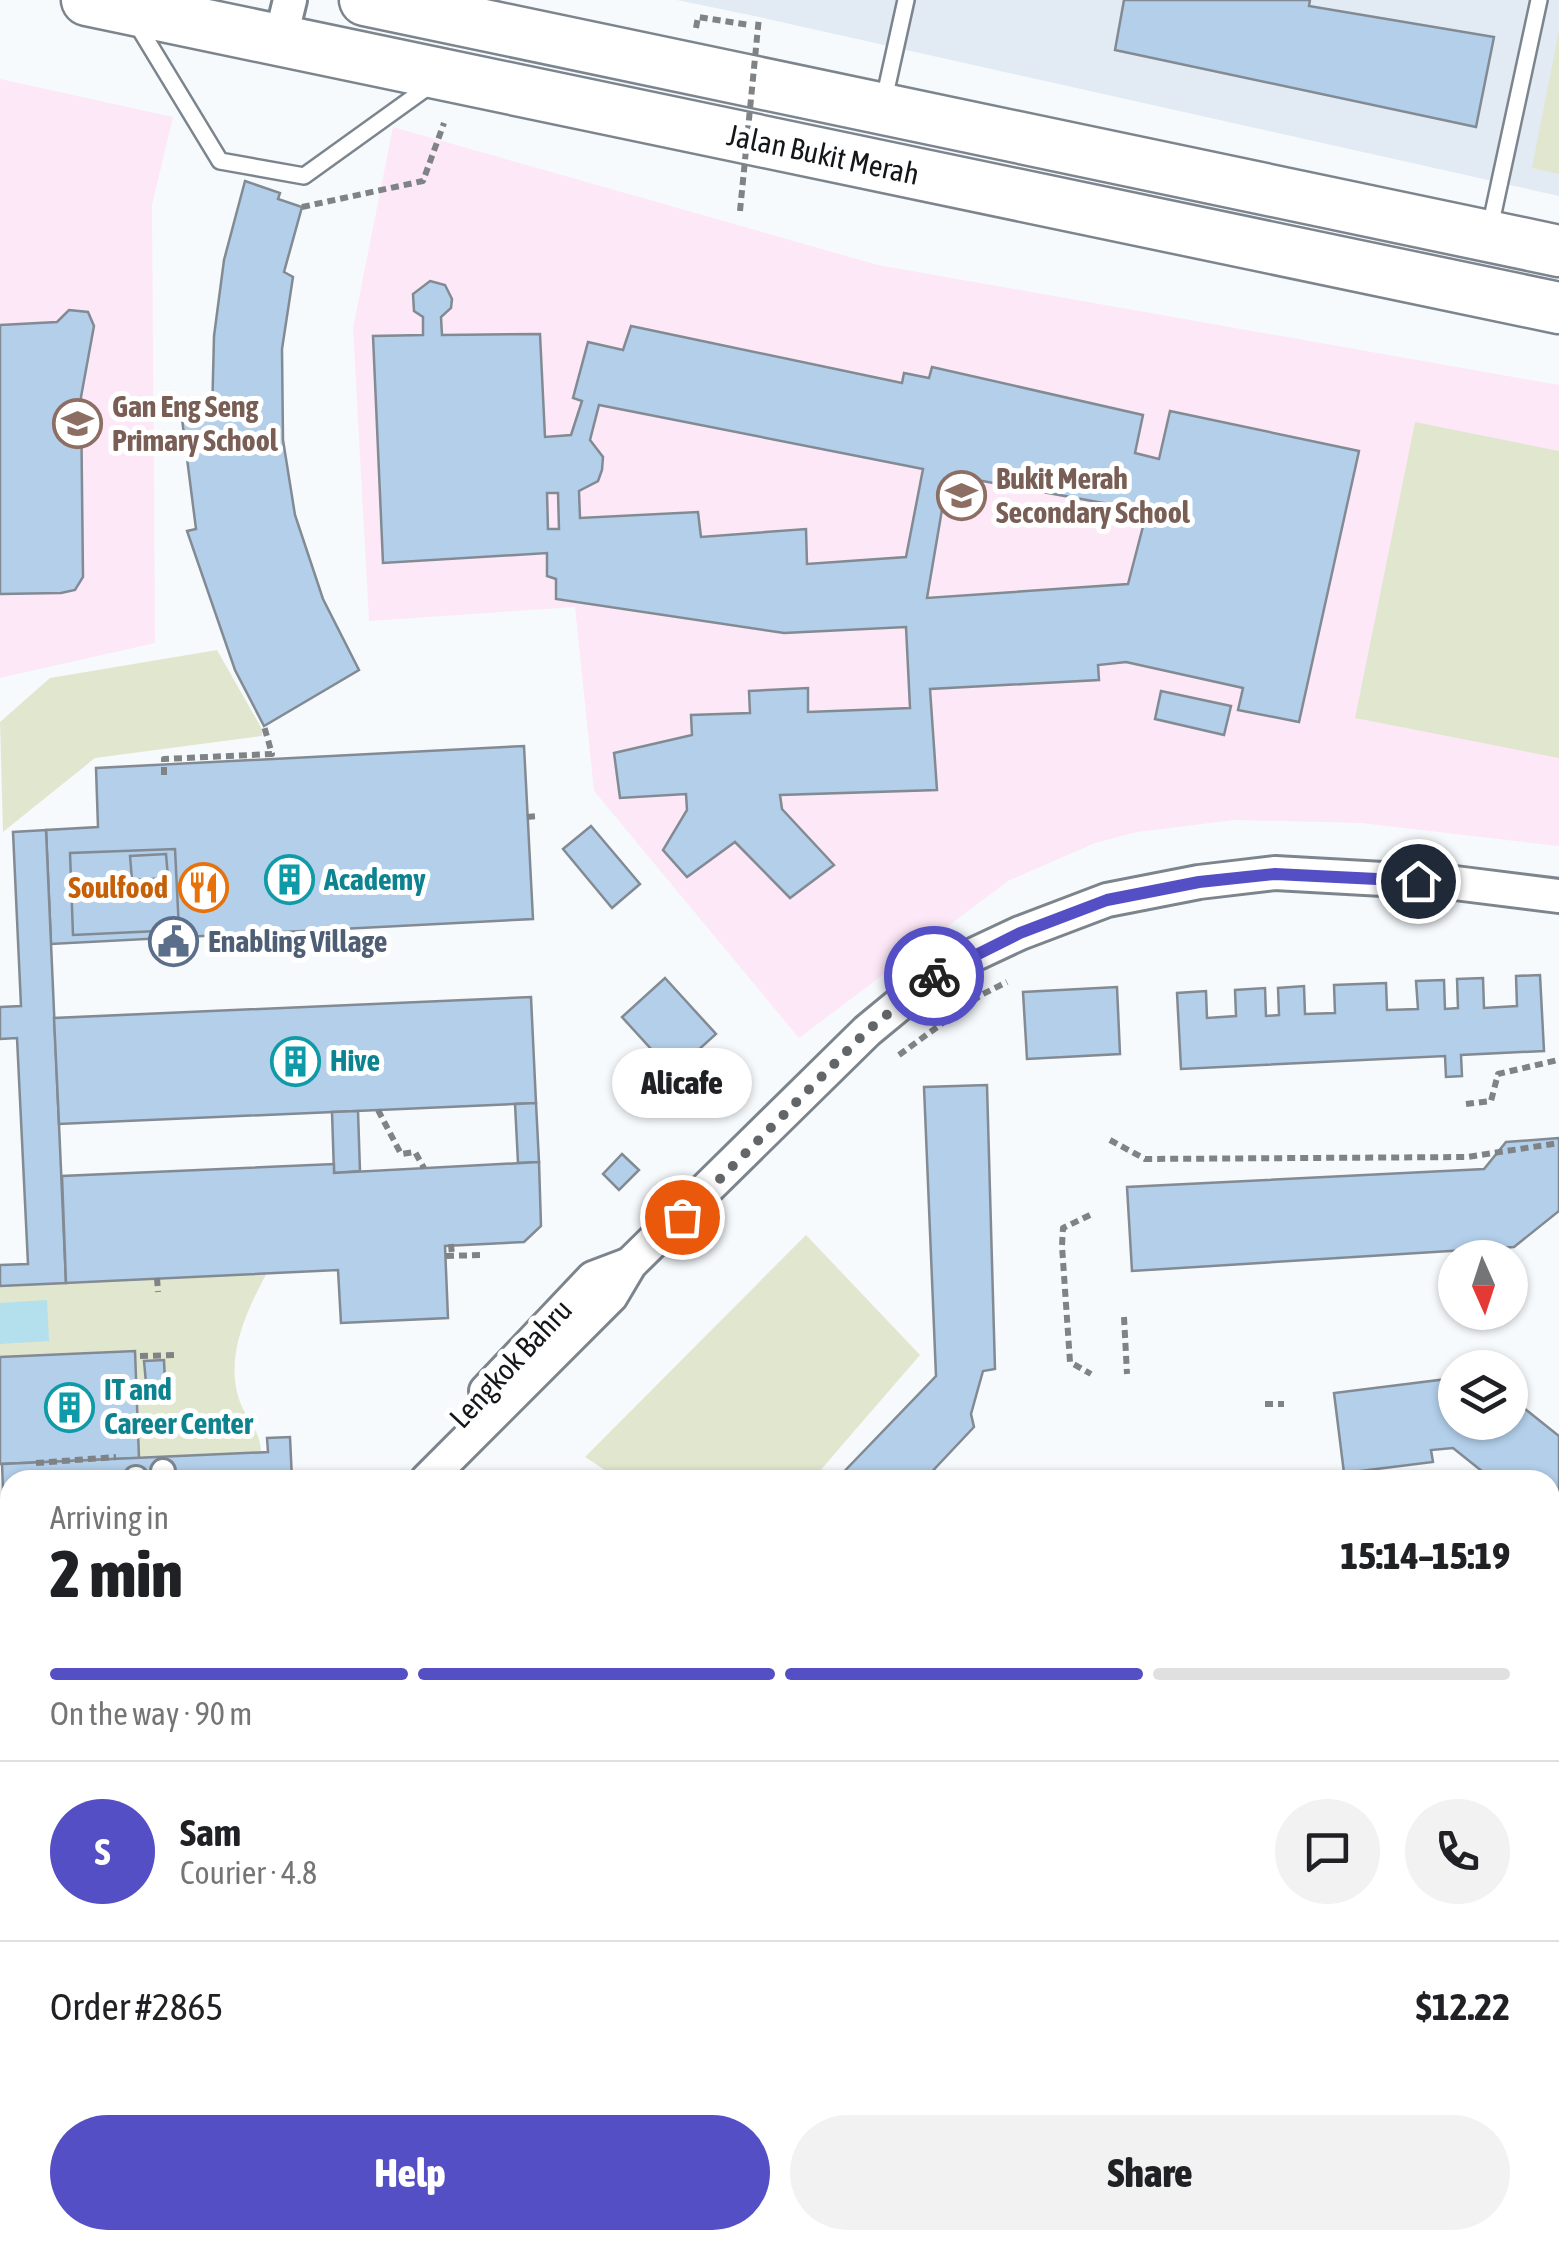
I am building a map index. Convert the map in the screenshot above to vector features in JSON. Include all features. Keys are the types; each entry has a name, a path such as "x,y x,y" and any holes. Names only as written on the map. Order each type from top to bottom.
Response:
{"main road":[{"name":"Jalan Bukit Merah","path":"365,0 1559,250"},
{"name":"Jalan Bukit Merah","path":"108,4 285,20 444,100 1559,308"}],"street":[{"name":"Lengkok Bahru","path":"437,1470 611,1296 630,1264 867,1031 941,970 1020,933 1107,900 1199,882 1275,874 1455,883 1559,896"},
{"name":"Lengkok Bahru","path":"411,1470 592,1278 630,1264"}],"lane":[{"path":"882,109 906,0"},
{"path":"1488,236 1539,0"},
{"path":"108,4 220,161 304,176 444,100"}],"path":[{"path":"740,211 759,16"},
{"path":"302,208 423,181 444,100"},
{"path":"164,774 164,759 272,754 264,726"},
{"path":"527,817 538,816"},
{"path":"274,942 276,932"},
{"path":"899,1055 980,994 1014,978"},
{"path":"1466,1104 1491,1102 1498,1074 1558,1060"},
{"path":"378,1110 400,1154 415,1152 424,1168"},
{"path":"1110,1140 1146,1158 1467,1156 1559,1144"},
{"path":"1090,1215 1062,1228 1062,1246 1070,1362 1091,1374"},
{"path":"452,1244 449,1256 480,1255"},
{"path":"157,1278 158,1292"},
{"path":"1124,1317 1127,1374"},
{"path":"140,1356 175,1356"},
{"path":"1265,1404 1284,1404"},
{"path":"36,1463 122,1456"}],"shaded area":[{"path":"677,0 1559,0 1559,196 759,17"},
{"name":"Gan Eng Seng Primary School","path":"0,79 173,117 152,205 155,643 0,678"},
{"name":"Bukit Merah Secondary School","path":"393,127 878,265 1559,385 1559,846 1361,823 1234,820 1137,832 1095,843 1008,881 799,1038 594,791 575,607 369,621 353,328"}],"green space":[{"path":"1559,30 1559,174 1532,168"},
{"path":"1415,422 1559,451 1559,758 1355,718"},
{"path":"217,650 262,729 262,736 95,758 3,832 0,722 50,678"},
{"path":"806,1235 920,1355 821,1470 605,1470 585,1457"},
{"path":"267,1273 245,1319 235,1369 240,1402 256,1432 261,1452 139,1458 135,1351 0,1357 0,1286"}],"water":[{"path":"47,1300 49,1341 0,1344 0,1303"}],"building":[{"path":"1124,0 1310,0 1309,6 1494,37 1476,127 1115,50"},
{"path":"245,181 280,193 278,199 302,207 284,272 293,277 282,349 283,440 295,515 323,599 359,670 264,726 235,670 187,531 196,529 182,419 212,416 214,336 224,260"},
{"path":"430,281 445,285 452,299 451,308 441,317 442,335 540,334 545,437 571,435 582,401 573,398 588,342 623,350 631,326 902,383 904,373 929,378 932,367 1143,415 1135,453 1159,459 1170,411 1359,451 1299,722 1238,710 1243,688 1126,662 1098,665 1099,680 930,689 937,790 780,795 782,809 834,865 790,898 735,842 687,877 663,850 687,810 686,794 620,798 614,753 692,735 691,715 750,713 749,691 808,688 808,712 910,708 906,627 784,633 556,599 556,579 547,576 547,553 383,563 373,336 423,335 423,317 414,311 413,294","holes":["599,405 923,469 906,557 807,564 806,529 701,537 698,512 580,518 579,491 598,481 602,470 603,457 590,440","977,480 1147,511 1128,584 927,598 945,492 971,497","547,493 558,493 559,529 548,529"]},
{"path":"69,310 88,312 94,326 81,397 83,577 75,590 61,593 0,594 0,325 57,322"},
{"path":"1161,691 1231,706 1224,735 1155,719"},
{"name":"Academy","path":"524,746 533,919 51,944 46,830 98,827 96,768"},
{"path":"591,826 640,884 612,908 563,849"},
{"path":"46,830 66,1283 0,1286 0,1265 28,1264 17,1038 0,1039 0,1007 21,1006 13,832"},
{"path":"175,849 179,930 73,935 70,853"},
{"path":"166,854 168,878 132,880 130,856"},
{"path":"1540,975 1544,1051 1461,1055 1462,1076 1446,1077 1445,1056 1181,1069 1177,993 1206,991 1207,1018 1236,1016 1235,990 1265,988 1266,1016 1279,1015 1278,988 1304,986 1305,1014 1335,1013 1334,985 1386,983 1387,1010 1418,1009 1416,981 1444,980 1445,1009 1458,1008 1457,979 1483,978 1484,1008 1517,1006 1516,976"},
{"path":"665,978 716,1034 673,1073 622,1017"},
{"path":"1117,987 1120,1054 1027,1059 1023,992"},
{"name":"Hive","path":"531,997 536,1103 59,1124 54,1018"},
{"path":"987,1085 995,1369 983,1371 971,1414 974,1427 933,1470 846,1470 936,1376 924,1087"},
{"path":"536,1103 539,1162 518,1163 515,1104"},
{"path":"358,1111 360,1171 334,1173 332,1112"},
{"path":"1559,1138 1559,1211 1523,1240 1438,1240 1438,1252 1132,1271 1127,1187 1484,1169 1506,1142"},
{"path":"622,1154 639,1170 619,1190 603,1174"},
{"path":"539,1162 541,1226 524,1242 445,1246 448,1318 341,1323 338,1270 66,1283 62,1176 334,1164 334,1173"},
{"name":"IT and Career Center","path":"135,1351 139,1458 0,1464 0,1357"},
{"path":"164,1360 165,1382 146,1383 144,1361"},
{"path":"1438,1380 1438,1440 1528,1440 1528,1411 1559,1436 1559,1470 1480,1470 1453,1448 1431,1450 1433,1462 1344,1470 1334,1393"},
{"path":"290,1437 292,1470 2,1470 2,1464 268,1452 267,1438"}],"way so far":[{"path":"682,1217 867,1031 934,976"}],"place":[{"name":"Gan Eng Seng Primary School","path":"77,424"},
{"name":"Bukit Merah Secondary School","path":"961,496"},
{"name":"Academy","path":"289,880"},
{"name":"Soulfood","path":"203,888"},
{"name":"Enabling Village","path":"173,942"},
{"name":"Hive","path":"295,1061"},
{"name":"Alicafe","path":"682,1217"},
{"name":"IT and Career Center","path":"69,1407"}],"route":[{"path":"934,976 1020,933 1107,900 1199,882 1275,874 1418,881"}]}
